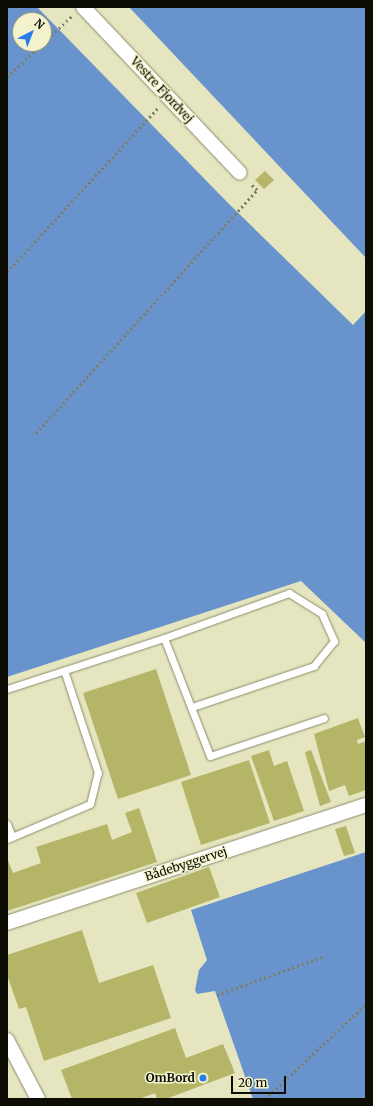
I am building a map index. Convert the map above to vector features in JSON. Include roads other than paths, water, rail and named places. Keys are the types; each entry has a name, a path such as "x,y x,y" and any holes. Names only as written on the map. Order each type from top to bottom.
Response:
{"street":[{"name":"Vestre Fjordvej","path":"79,10 168,97 240,173"},
{"name":"Bådebyggervej","path":"7,923 366,805"},
{"path":"7,1040 38,1099"}],"lane":[{"path":"7,689 164,638 289,593 322,614 334,641 314,666 192,707"},
{"path":"164,638 210,756 324,718"},
{"path":"7,824 9,838 90,804 98,773 64,670"}],"water":[{"path":"7,7 37,7 42,12 12,12 12,52 52,52 52,22 228,203 353,325 366,311 366,643 301,581 7,677"},
{"path":"129,7 366,7 366,258"},
{"path":"366,852 366,1099 253,1099 215,991 197,994 195,990 199,970 207,960 191,910"}],"place":[{"name":"OmBord","path":"203,1078"}]}
